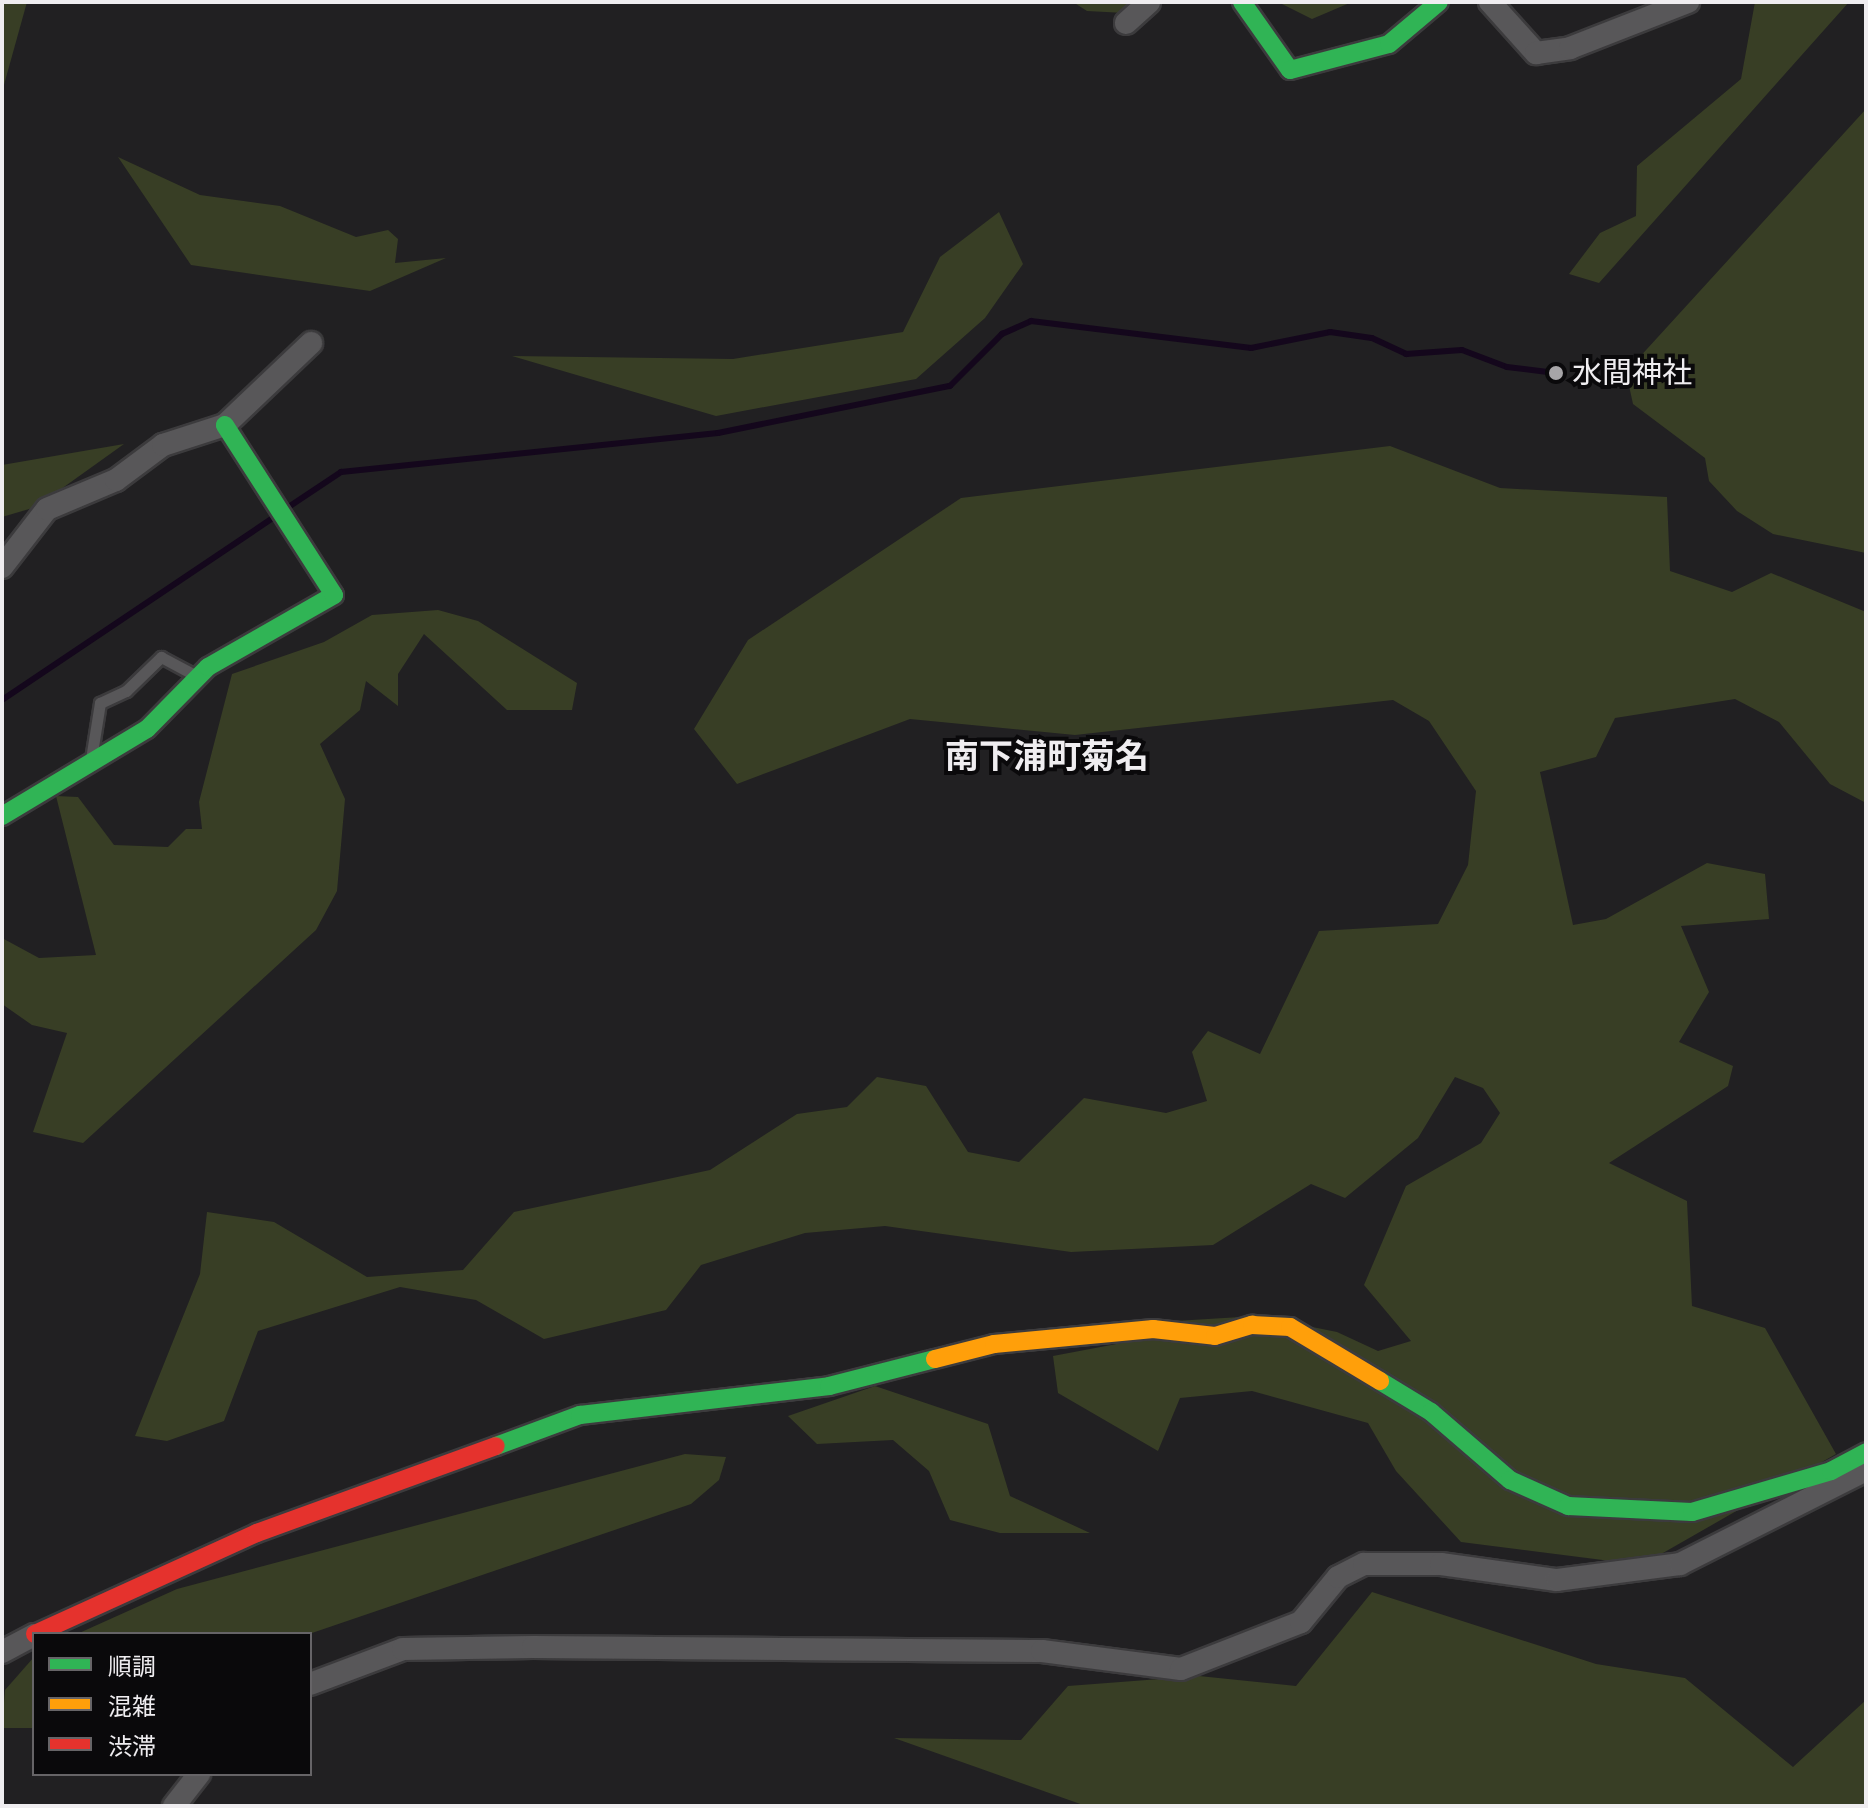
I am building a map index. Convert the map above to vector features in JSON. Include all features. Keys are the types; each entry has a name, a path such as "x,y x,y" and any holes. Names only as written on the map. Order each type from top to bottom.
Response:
{"street":[{"path":"1126,23 1149,2"},
{"path":"1242,2 1290,70 1389,44 1439,2"},
{"path":"1490,2 1536,53 1544,53 1688,2"},
{"path":"2,567 20,537 61,498 116,480 163,445 225,425 311,343"},
{"path":"2,816 164,715 197,676 334,595 225,425"},
{"path":"39,1632 257,1533 580,1415 829,1386 994,1344 1153,1329 1215,1336 1252,1325 1290,1327 1431,1412 1510,1480 1568,1506 1692,1512 1831,1471 1866,1452"},
{"path":"312,1683 403,1649 533,1647 1042,1651 1181,1669 1301,1622 1338,1577 1364,1564 1441,1564 1531,1580 1680,1564 1866,1470"},
{"path":"2,1652 32,1636"},
{"path":"174,1806 197,1776"}],"lane":[{"path":"91,759 100,703 126,691 161,657 197,676"}],"green space":[{"path":"2,2 27,2 2,92"},
{"path":"1073,2 1140,2 1125,13 1087,11"},
{"path":"1278,2 1352,2 1312,19"},
{"path":"1755,2 1849,2 1599,283 1569,274 1600,233 1636,216 1637,166 1741,79"},
{"path":"1866,109 1866,553 1773,534 1737,511 1709,481 1705,458 1633,404 1626,372"},
{"path":"118,157 200,195 280,206 356,237 388,230 398,239 395,263 446,258 370,291 191,265"},
{"path":"999,212 1023,264 985,318 916,379 716,416 512,356 733,359 903,332 940,257"},
{"path":"124,444 36,507 2,517 2,465"},
{"path":"1390,446 1500,488 1667,497 1670,571 1732,592 1771,573 1866,612 1866,803 1830,784 1779,722 1735,699 1615,718 1596,757 1540,772 1573,925 1606,919 1707,863 1765,874 1769,919 1681,926 1709,992 1679,1042 1733,1066 1728,1086 1609,1163 1687,1201 1692,1306 1765,1328 1836,1454 1642,1565 1461,1542 1396,1471 1368,1423 1252,1391 1180,1398 1158,1451 1058,1393 1053,1356 1148,1338 1175,1321 1257,1316 1337,1332 1378,1351 1411,1341 1364,1285 1406,1186 1481,1143 1500,1113 1483,1088 1455,1077 1418,1138 1345,1198 1311,1184 1213,1245 1071,1252 885,1226 805,1233 701,1265 666,1310 544,1339 476,1300 400,1287 258,1331 224,1421 167,1441 135,1436 200,1274 207,1212 274,1222 367,1277 463,1270 514,1212 710,1170 797,1114 847,1107 877,1077 926,1086 968,1152 1019,1162 1084,1098 1166,1113 1207,1101 1192,1052 1208,1031 1260,1054 1319,931 1438,924 1468,865 1476,791 1429,721 1393,700 1075,735 910,719 737,784 694,729 748,640 961,498"},
{"path":"438,610 478,621 577,683 572,710 507,710 424,634 398,674 398,706 366,681 360,710 320,744 345,799 337,891 316,930 83,1143 33,1132 67,1033 32,1025 2,1004 2,938 39,958 96,955 56,796 78,797 114,845 168,847 186,829 202,829 199,802 232,674 324,642 372,615"},
{"path":"875,1386 988,1424 1010,1496 1090,1533 1000,1533 950,1520 929,1471 893,1440 817,1444 788,1416"},
{"path":"685,1454 726,1457 719,1480 691,1504 312,1633 81,1632 177,1589"},
{"path":"1372,1592 1596,1664 1685,1678 1793,1767 1866,1700 1866,1806 1086,1806 894,1738 1021,1740 1068,1686 1199,1676 1296,1686"},
{"path":"32,1659 32,1728 2,1728 5,1690"}],"waterway":[{"path":"287,508 341,472 718,433 950,386 1002,334 1031,321 1251,348 1330,332 1372,338 1406,354 1462,350 1507,367 1556,373"},
{"path":"2,700 274,517"}],"traffic: fast":[{"path":"1242,2 1290,70 1389,44 1439,2"},
{"path":"2,816 147,729 208,667 334,595 225,425"},
{"path":"496,1446 580,1415 829,1386 935,1359"},
{"path":"1380,1381 1431,1412 1510,1480 1568,1506 1692,1512 1831,1471 1866,1452"}],"traffic: slow":[{"path":"935,1359 994,1344 1153,1329 1215,1336 1252,1325 1290,1327 1380,1381"}],"traffic: jam":[{"path":"39,1632 257,1533 496,1446"}],"place":[{"name":"水間神社","path":"1556,373"}],"district":[{"name":"南下浦町菊名","path":"1047,757"}]}
